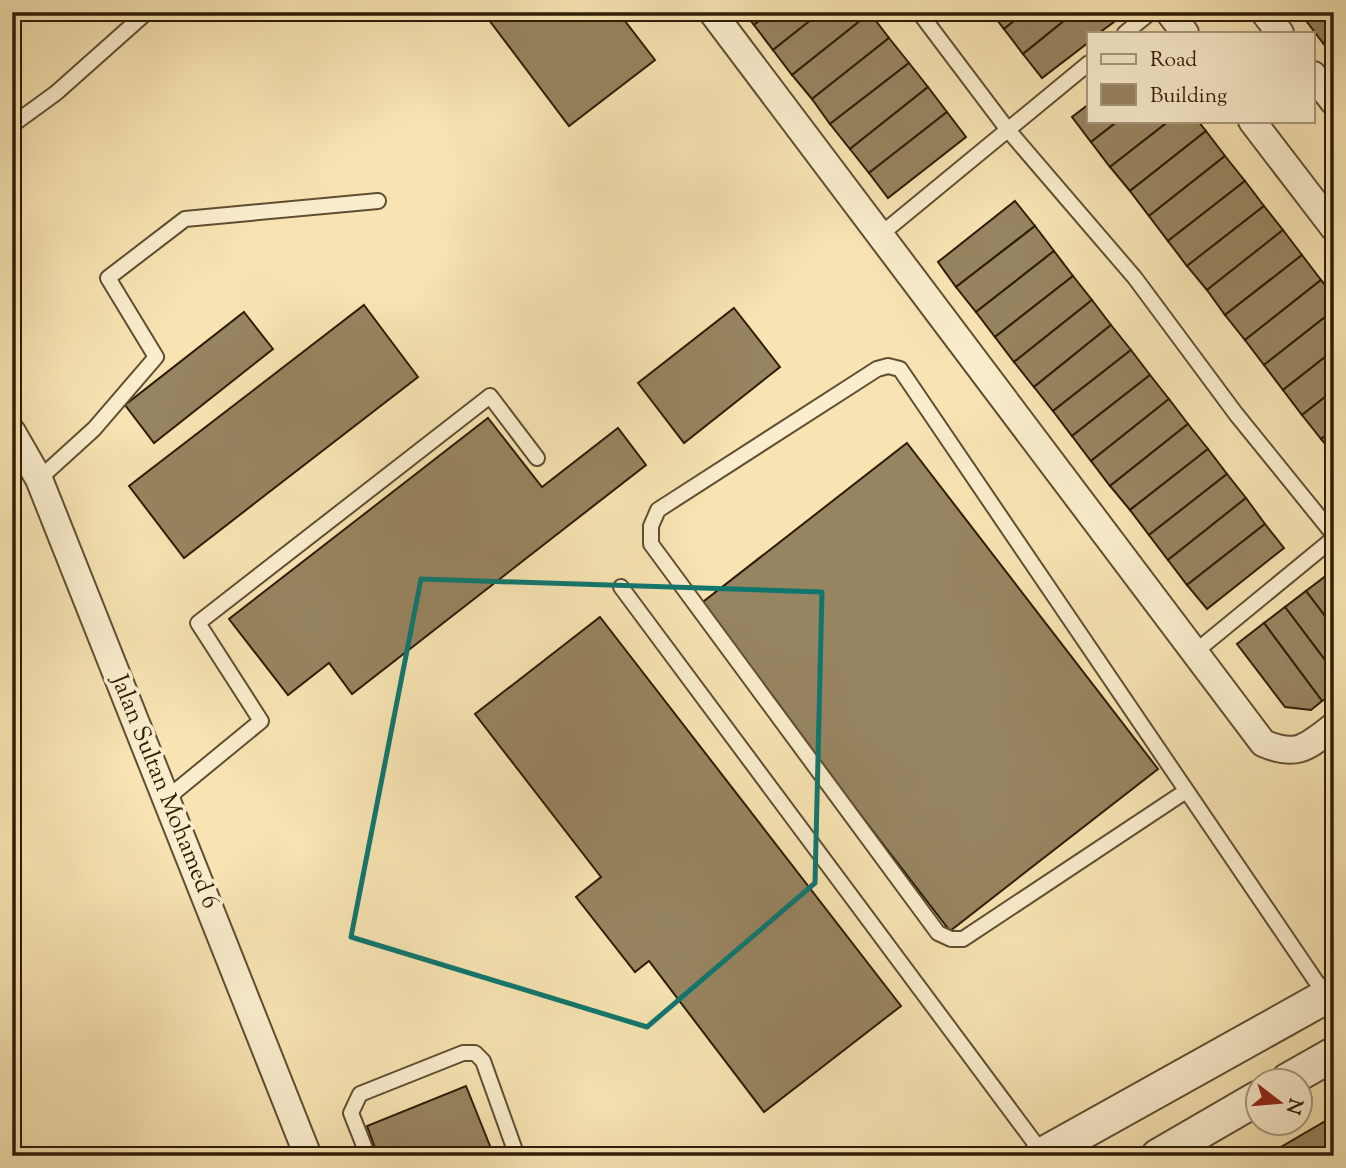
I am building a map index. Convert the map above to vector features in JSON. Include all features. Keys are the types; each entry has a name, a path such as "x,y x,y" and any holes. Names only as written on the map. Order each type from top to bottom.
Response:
{"street":[{"path":"712,12 1263,743 1282,751 1305,748 1334,726"},
{"path":"1169,12 1184,32"},
{"path":"1264,12 1279,32"},
{"path":"1314,76 1334,102"},
{"path":"1253,122 1334,228"},
{"name":"Jalan Sultan Mohamed 6","path":"12,432 166,799 308,1156"},
{"path":"1042,1155 1330,994"},
{"path":"1313,1066 1334,1054"},
{"path":"1158,1156 1244,1106"}],"lane":[{"path":"12,125 56,93 147,12"},
{"path":"919,12 1008,130 1135,278 1236,414 1334,536 1195,652"},
{"path":"1126,32 1151,12"},
{"path":"880,235 1087,65"},
{"path":"26,468 94,429 156,357 108,278 186,219 378,201"},
{"path":"1186,791 963,939 951,939 938,933 651,544 651,526 658,510 877,369 888,366 900,369 1186,791 1330,994"},
{"path":"166,799 261,721 198,623 490,396 537,458"},
{"path":"621,587 1042,1155"},
{"path":"368,1156 351,1113 360,1094 463,1053 475,1053 483,1061 517,1156"}],"highlighted area":[{"path":"421,579 822,592 815,883 647,1027 351,937"}],"building":[{"path":"483,12 618,12 655,60 569,126"},
{"path":"744,12 770,12 754,25"},
{"path":"770,12 821,12 773,50 754,25"},
{"path":"821,12 870,13 792,75 773,50"},
{"path":"991,12 1025,12 1004,29"},
{"path":"1025,12 1075,12 1023,54 1004,29"},
{"path":"1075,12 1113,12 1118,19 1100,32 1087,32 1087,44 1042,78 1023,54"},
{"path":"1311,12 1334,12 1334,35 1323,43 1304,18"},
{"path":"870,13 889,38 812,99 792,75"},
{"path":"1334,35 1334,57 1323,43"},
{"path":"889,38 909,63 830,124 812,99"},
{"path":"909,63 928,87 850,149 830,124"},
{"path":"928,87 947,112 869,173 850,149"},
{"path":"1087,106 1087,122 1117,122 1091,142 1072,117"},
{"path":"947,112 966,137 888,198 869,173"},
{"path":"1117,122 1168,122 1110,167 1091,142"},
{"path":"1168,122 1199,122 1206,131 1130,191 1110,167"},
{"path":"1206,131 1225,156 1149,216 1130,191"},
{"path":"1225,156 1245,181 1168,241 1149,216"},
{"path":"1245,181 1264,206 1187,266 1168,241"},
{"path":"1015,201 1035,226 956,287 938,262"},
{"path":"1264,206 1283,230 1207,290 1187,266"},
{"path":"1035,226 1054,251 976,312 956,287"},
{"path":"1283,230 1302,255 1225,315 1207,290"},
{"path":"1054,251 1073,276 995,337 976,312"},
{"path":"1302,255 1321,280 1245,340 1225,315"},
{"path":"1073,276 1092,300 1014,362 995,337"},
{"path":"1321,280 1334,296 1334,310 1264,365 1245,340"},
{"path":"1092,300 1111,325 1034,387 1014,362"},
{"path":"364,305 418,377 184,558 129,486"},
{"path":"734,308 780,367 684,443 638,383"},
{"path":"1334,310 1334,350 1283,390 1264,365"},
{"path":"244,312 273,349 154,443 125,405"},
{"path":"1111,325 1131,350 1053,411 1034,387"},
{"path":"1131,350 1150,375 1072,436 1053,411"},
{"path":"1334,350 1334,390 1302,415 1283,390"},
{"path":"1150,375 1169,399 1091,461 1072,436"},
{"path":"1334,390 1334,430 1321,439 1302,415"},
{"path":"1169,399 1188,424 1110,486 1091,461"},
{"path":"488,418 542,487 618,428 646,465 352,694 329,663 288,695 229,619"},
{"path":"1188,424 1208,449 1130,510 1110,486"},
{"path":"1334,430 1334,455 1321,439"},
{"path":"907,443 1158,769 950,931 699,605"},
{"path":"1208,449 1227,474 1149,535 1130,510"},
{"path":"1227,474 1246,498 1168,560 1149,535"},
{"path":"1246,498 1265,524 1187,585 1168,560"},
{"path":"1265,524 1284,548 1207,609 1187,585"},
{"path":"1327,575 1334,584 1334,628 1306,591"},
{"path":"1306,591 1334,628 1334,672 1285,607"},
{"path":"1285,607 1334,672 1334,693 1322,701 1264,623"},
{"path":"600,617 901,1006 764,1112 649,961 635,972 576,897 601,877 475,714"},
{"path":"1264,623 1322,701 1311,710 1285,707 1237,644"},
{"path":"466,1086 494,1156 378,1156 367,1126"},
{"path":"1334,1116 1334,1156 1270,1156 1269,1154 1300,1136 1314,1136 1314,1128"}]}
